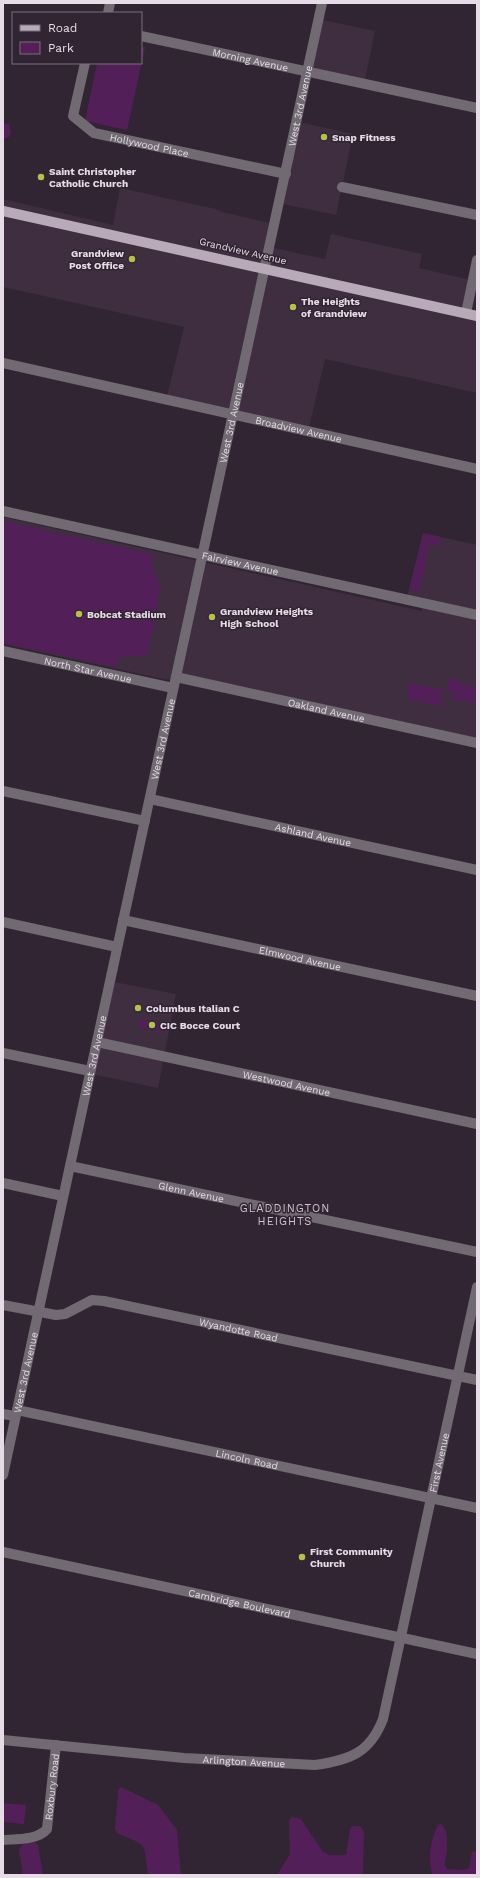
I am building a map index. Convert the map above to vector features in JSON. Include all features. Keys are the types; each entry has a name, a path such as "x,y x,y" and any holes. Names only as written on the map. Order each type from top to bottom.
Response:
{"main road":[{"name":"Grandview Avenue","path":"3,210 477,316"}],"street":[{"name":"West 3rd Avenue","path":"3,1475 322,3"},
{"name":"Morning Avenue","path":"142,36 477,108"},
{"name":"Hollywood Place","path":"85,64 73,116 94,133 286,174"},
{"path":"342,187 477,215"},
{"path":"466,313 477,260"},
{"name":"Broadview Avenue","path":"3,363 477,469"},
{"name":"Fairview Avenue","path":"3,511 477,615"},
{"name":"North Star Avenue","path":"3,651 174,688"},
{"name":"Oakland Avenue","path":"176,678 477,743"},
{"path":"3,790 144,822"},
{"name":"Ashland Avenue","path":"150,799 477,870"},
{"name":"Elmwood Avenue","path":"123,920 477,996"},
{"path":"3,922 117,947"},
{"name":"Westwood Avenue","path":"97,1042 477,1124"},
{"path":"3,1053 90,1071"},
{"name":"Glenn Avenue","path":"70,1166 477,1252"},
{"path":"3,1183 63,1196"},
{"name":"First Avenue","path":"401,1638 477,1287"},
{"name":"Wyandotte Road","path":"3,1305 38,1312 65,1314 92,1300 104,1301 477,1380"},
{"name":"Lincoln Road","path":"3,1414 16,1413 477,1508"},
{"name":"Cambridge Boulevard","path":"3,1552 477,1654"},
{"name":"Arlington Avenue","path":"3,1740 243,1762 315,1765 336,1762 354,1755 364,1749 378,1731 383,1718 401,1638"},
{"name":"Roxbury Road","path":"3,1840 36,1836 43,1834 47,1829 56,1745"}],"shaded area":[{"path":"318,19 375,31 364,85 307,73"},
{"path":"295,121 353,134 336,215 278,203"},
{"path":"120,188 216,209 222,212 274,224 269,247 325,259 331,234 422,254 419,268 471,280 463,313 477,317 477,393 325,359 308,432 166,400 184,327 3,287 3,199 113,225"},
{"name":"Grandview Heights High School","path":"3,517 422,611 419,599 407,597 423,533 477,545 477,738 184,674 168,680 3,644"},
{"path":"109,981 176,994 158,1088 91,1074"}],"green space":[{"path":"142,47 145,47 142,61"},
{"path":"97,64 141,64 127,130 85,121"},
{"path":"3,123 9,124 11,133 9,137 3,139"},
{"name":"Bobcat Stadium","path":"3,521 153,554 151,565 161,584 148,655 119,657 116,667 3,643"},
{"path":"423,534 441,537 440,546 429,544 420,592 409,590"},
{"path":"449,679 456,679 462,685 473,686 477,691 474,702 457,701 451,698 452,692 446,689"},
{"path":"410,683 443,690 440,706 407,699"},
{"name":"CIC Bocce Court","path":"140,1019 166,1024 164,1032 138,1027"},
{"path":"121,1787 158,1805 177,1830 181,1875 148,1875 146,1856 143,1846 134,1840 117,1833 115,1829 118,1790"},
{"path":"3,1803 26,1805 24,1824 3,1822"},
{"path":"292,1817 301,1819 323,1852 330,1855 346,1855 350,1829 353,1826 360,1826 364,1832 363,1875 277,1875 290,1854 289,1820"},
{"path":"441,1824 447,1838 445,1865 447,1869 463,1870 469,1868 472,1851 476,1852 477,1875 433,1875 430,1863 432,1843 438,1825"},
{"path":"34,1842 38,1845 43,1875 23,1875 19,1850 22,1844"}],"place":[{"name":"Snap Fitness","path":"324,137"},
{"name":"Saint Christopher Catholic Church","path":"41,177"},
{"name":"Grandview Post Office","path":"132,259"},
{"name":"The Heights of Grandview","path":"293,307"},
{"name":"Bobcat Stadium","path":"79,614"},
{"name":"Grandview Heights High School","path":"212,617"},
{"name":"Columbus Italian C","path":"138,1008"},
{"name":"CIC Bocce Court","path":"152,1025"},
{"name":"First Community Church","path":"302,1557"}],"district":[{"name":"GLADDINGTON HEIGHTS","path":"285,1214"}]}
